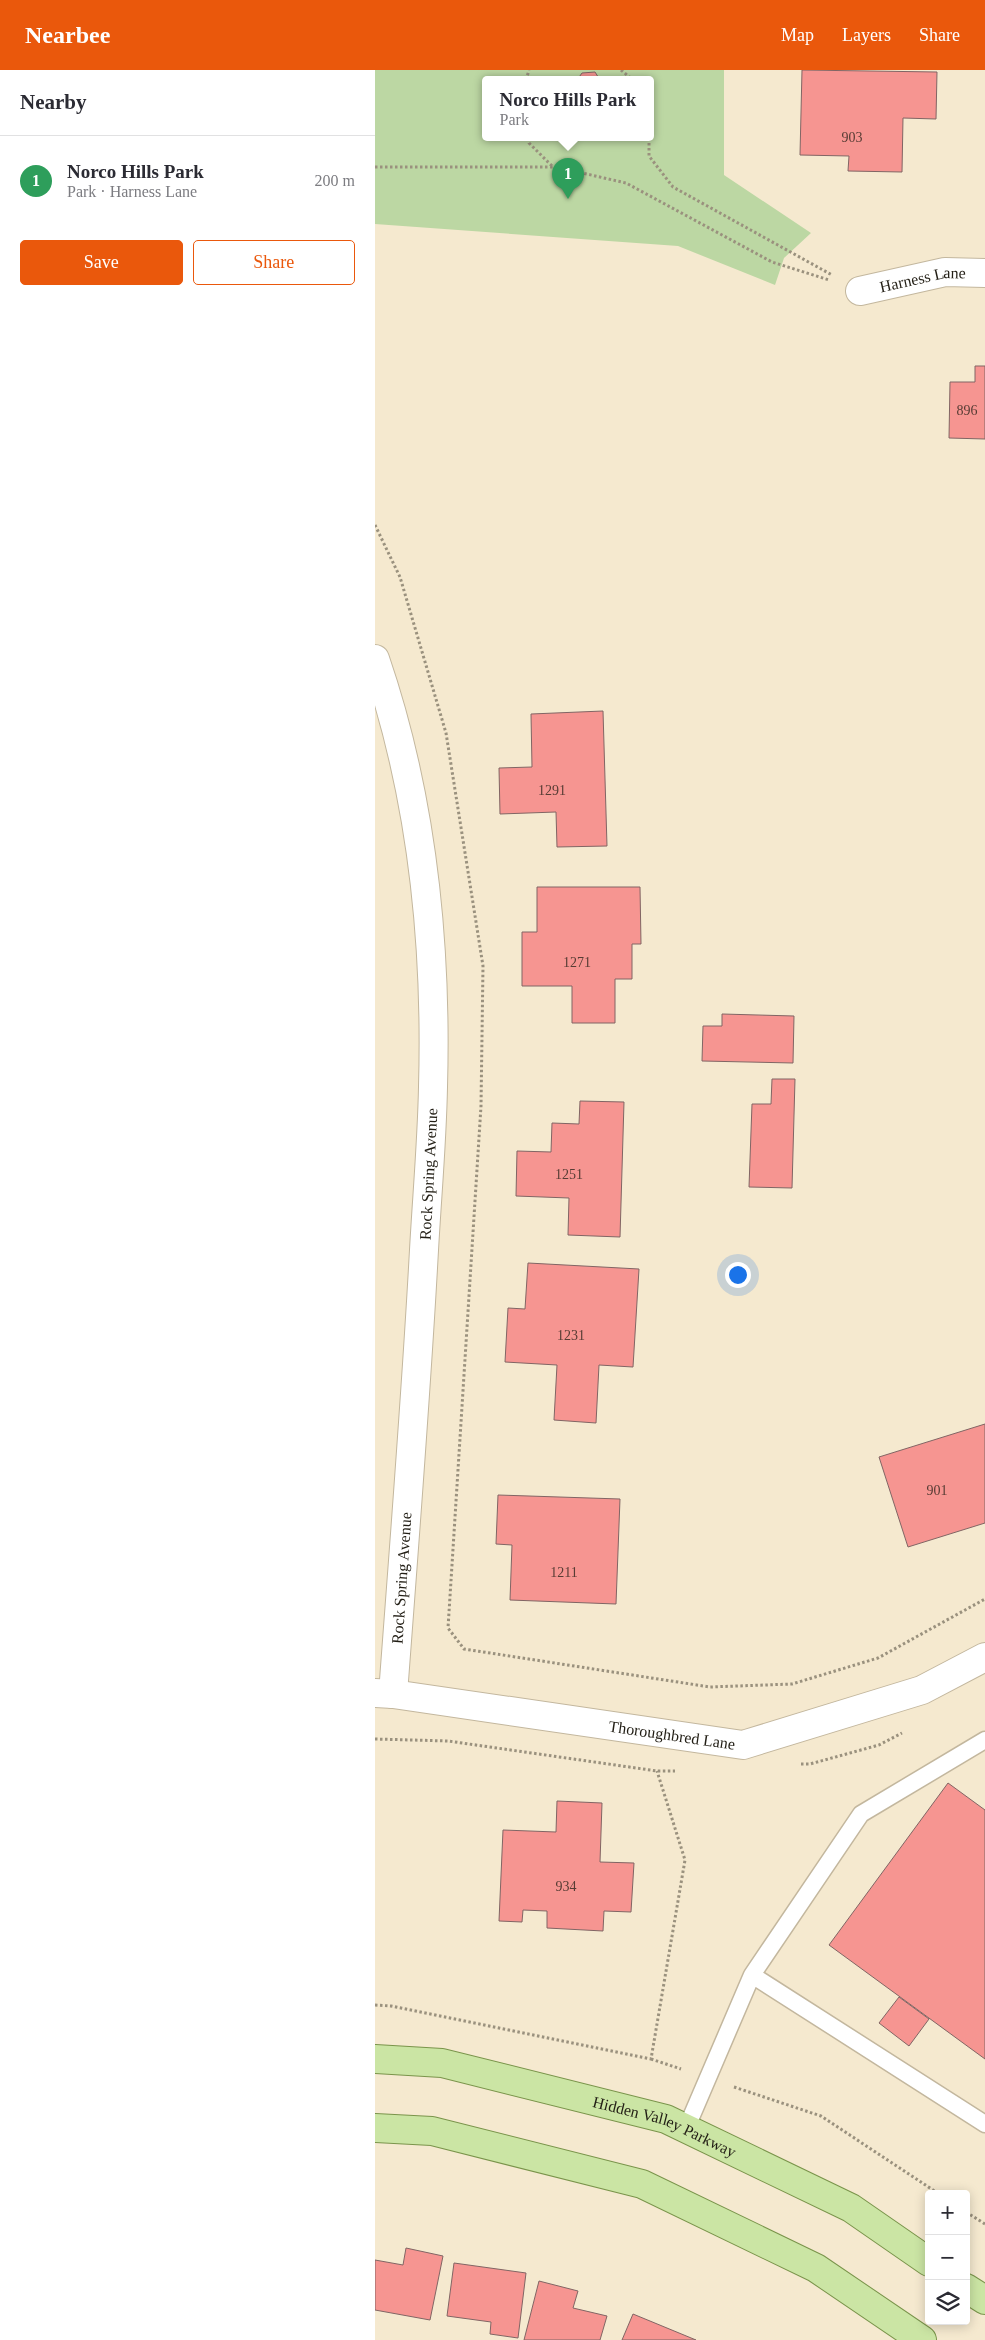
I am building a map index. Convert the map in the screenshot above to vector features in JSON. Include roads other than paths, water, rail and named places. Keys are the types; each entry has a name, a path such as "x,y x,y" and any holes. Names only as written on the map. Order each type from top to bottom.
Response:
{"main road":[{"name":"Hidden Valley Parkway","path":"375,2059 442,2063 666,2119 851,2208 925,2259"},
{"path":"375,2128 432,2131 642,2184 816,2268 923,2340"},
{"path":"970,2291 985,2300"}],"street":[{"name":"Harness Lane","path":"860,291 945,272 985,273"},
{"name":"Rock Spring Avenue","path":"375,659 407,774 421,850 432,956 433,1087 419,1332 384,1694"},
{"name":"Thoroughbred Lane","path":"384,1694 743,1745 922,1690 984,1661"}],"lane":[{"path":"686,2129 752,1975 861,1814 985,1740"},
{"path":"752,1975 985,2124"}],"place":[{"name":"Norco Hills Park","path":"568,199"}]}
